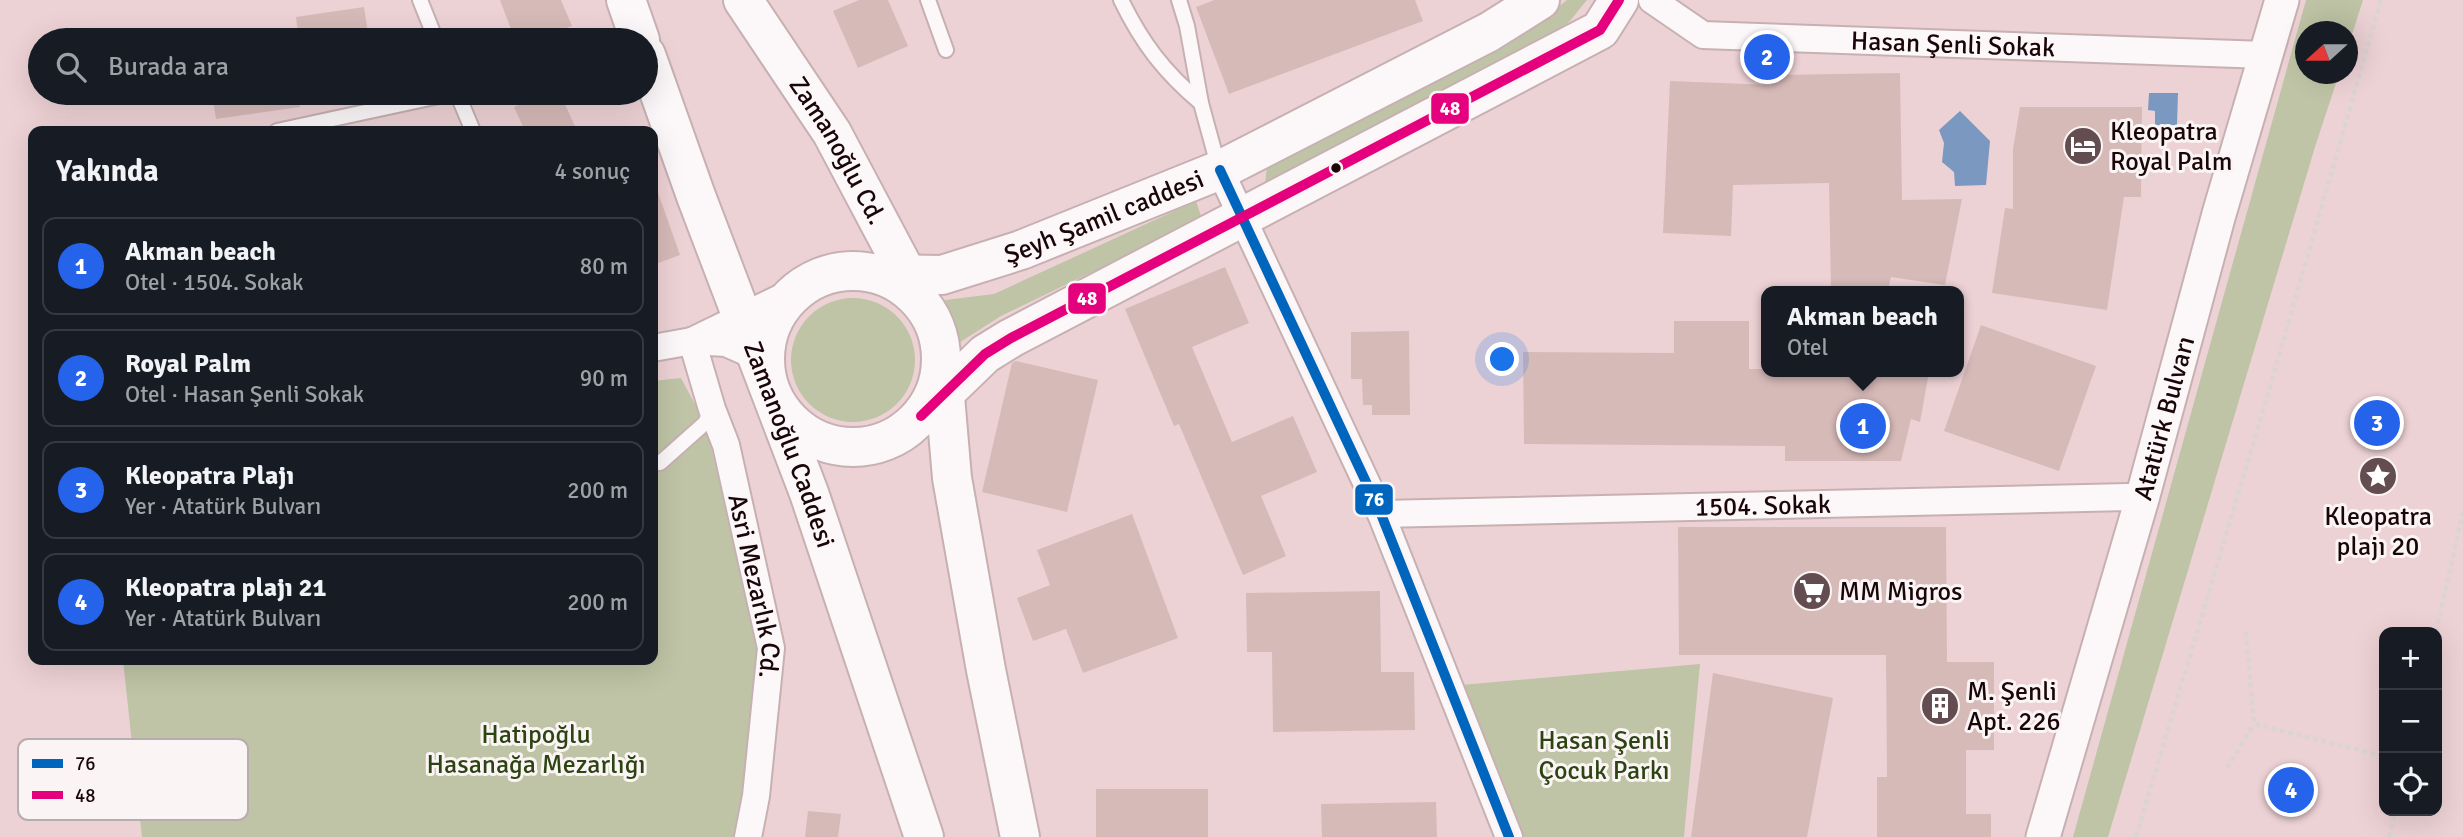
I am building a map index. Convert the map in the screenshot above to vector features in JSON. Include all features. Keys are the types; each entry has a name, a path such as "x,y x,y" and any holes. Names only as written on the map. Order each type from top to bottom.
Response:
{"main road":[{"path":"626,0 636,28"},
{"name":"Zamanoğlu Cd.","path":"743,0 832,132 903,285"},
{"name":"Şeyh Şamil caddesi","path":"903,285 1021,250 1220,170 1489,32 1540,0"},
{"name":"Şeyh Şamil caddesi","path":"936,390 1011,338 1600,30 1619,0"},
{"name":"Zamanoğlu Caddesi","path":"658,89 809,493 924,837"},
{"path":"936,390 898,435 870,446 841,446 813,437 789,420 773,395 765,367 767,338 778,312 797,290 822,275 850,270 903,285 937,332 936,390 986,670 1020,837"}],"street":[{"name":"Hasan Şenli Sokak","path":"1652,0 1703,35 2265,55"},
{"name":"Atatürk Bulvarı","path":"2043,837 2142,499 2219,214 2282,0"},
{"path":"1220,170 1381,514 1509,837"},
{"path":"692,341 797,290"},
{"path":"658,347 692,341 726,343 758,357"},
{"name":"Asri Mezarlık Cd.","path":"692,341 712,409 726,445 771,648 748,837"},
{"name":"1504. Sokak","path":"1381,514 2128,497 2142,499"}],"lane":[{"path":"420,0 431,28"},
{"path":"928,0 946,51"},
{"path":"1121,0 1138,34 1152,54 1176,81 1201,103"},
{"path":"1179,0 1187,26 1201,103 1220,170"},
{"path":"300,126 399,105"},
{"path":"461,105 471,126"},
{"path":"660,463 705,423 712,409"}],"path":[{"path":"2137,837 2381,0"},
{"path":"2437,627 2463,513"},
{"path":"2227,768 2254,724 2246,632"},
{"path":"2254,724 2379,756"},
{"path":"2389,837 2394,816"}],"green space":[{"path":"1567,0 1587,0 1570,21 1534,50 1265,184 1267,166 1494,51 1528,31"},
{"path":"2306,0 2363,0 2356,21 2300,21"},
{"path":"2295,40 2295,84 2336,84 2108,837 2073,837"},
{"path":"1196,201 1202,219 1001,316 954,346 945,300 994,294"},
{"path":"853,298 877,302 897,316 911,336 915,360 911,384 897,404 877,418 853,422 829,418 809,404 795,384 791,360 795,336 809,316 829,302"},
{"name":"Hatipoğlu Hasanağa Mezarlığı","path":"681,378 705,423 756,627 756,701 739,837 142,837 140,820 248,820 248,739 131,739 124,665 658,665 658,380"},
{"name":"Hasan Şenli Çocuk Parkı","path":"1700,664 1684,837 1519,837 1461,685"}],"water":[{"path":"2149,93 2178,93 2177,125 2155,125 2155,111 2148,110"},
{"path":"1960,111 1990,141 1986,185 1955,186 1954,172 1942,162 1944,143 1939,130"}],"building":[{"path":"500,0 561,0 572,26 567,28 510,28"},
{"path":"859,0 888,0 908,46 858,68 833,11"},
{"path":"1214,0 1415,0 1423,21 1229,94 1196,7"},
{"path":"364,7 367,28 297,28 296,17"},
{"path":"1900,73 1902,200 1962,199 1945,285 1891,277 1889,286 1831,286 1829,183 1733,185 1731,236 1663,233 1670,81 1771,85 1770,75"},
{"path":"214,105 300,105 300,107 216,119"},
{"path":"565,105 575,126 523,126 514,107"},
{"path":"2020,107 2142,107 2141,197 2124,197 2107,310 1992,293 2005,208 2013,209 2013,149"},
{"path":"658,193 680,255 658,263"},
{"path":"1225,267 1249,323 1192,347 1232,442 1293,416 1317,472 1261,496 1286,556 1243,575 1179,424 1174,426 1125,309"},
{"path":"1674,321 1749,321 1749,369 1761,369 1761,377 1928,377 1920,422 1911,419 1901,461 1785,461 1785,446 1524,444 1523,352 1674,353"},
{"path":"1981,325 2096,366 2059,471 1944,431"},
{"path":"1409,331 1410,415 1372,415 1372,405 1363,405 1362,379 1351,379 1351,332"},
{"path":"1016,361 1098,380 1067,512 982,492 1012,363"},
{"path":"1132,514 1178,638 1083,673 1066,629 1033,641 1017,598 1050,585 1037,550"},
{"name":"MM Migros","path":"1678,527 1946,527 1947,662 1994,662 1994,750 1966,750 1966,814 1991,814 1991,837 1877,837 1877,777 1887,777 1886,655 1679,655"},
{"path":"1380,591 1381,672 1414,672 1415,730 1273,732 1272,652 1247,652 1246,593"},
{"path":"1713,673 1833,698 1807,837 1691,837"},
{"path":"1096,789 1208,789 1208,837 1096,837"},
{"path":"1436,802 1437,837 1322,837 1321,804"},
{"path":"808,811 841,814 838,837 805,837"}],"transit line":[{"name":"48","path":"921,416 985,354 1011,338 1600,30 1619,0"},
{"name":"76","path":"1220,170 1381,514 1509,837"}],"place":[{"name":"Royal Palm","path":"1767,57"},
{"name":"Kleopatra Royal Palm","path":"2083,146"},
{"name":"Kleopatra Plajı","path":"2377,423"},
{"name":"Akman beach","path":"1863,426"},
{"name":"Kleopatra plajı 20","path":"2378,476"},
{"name":"MM Migros","path":"1812,591"},
{"name":"M. Şenli Apt. 226","path":"1940,706"},
{"name":"Kleopatra plajı 21","path":"2291,790"}]}
